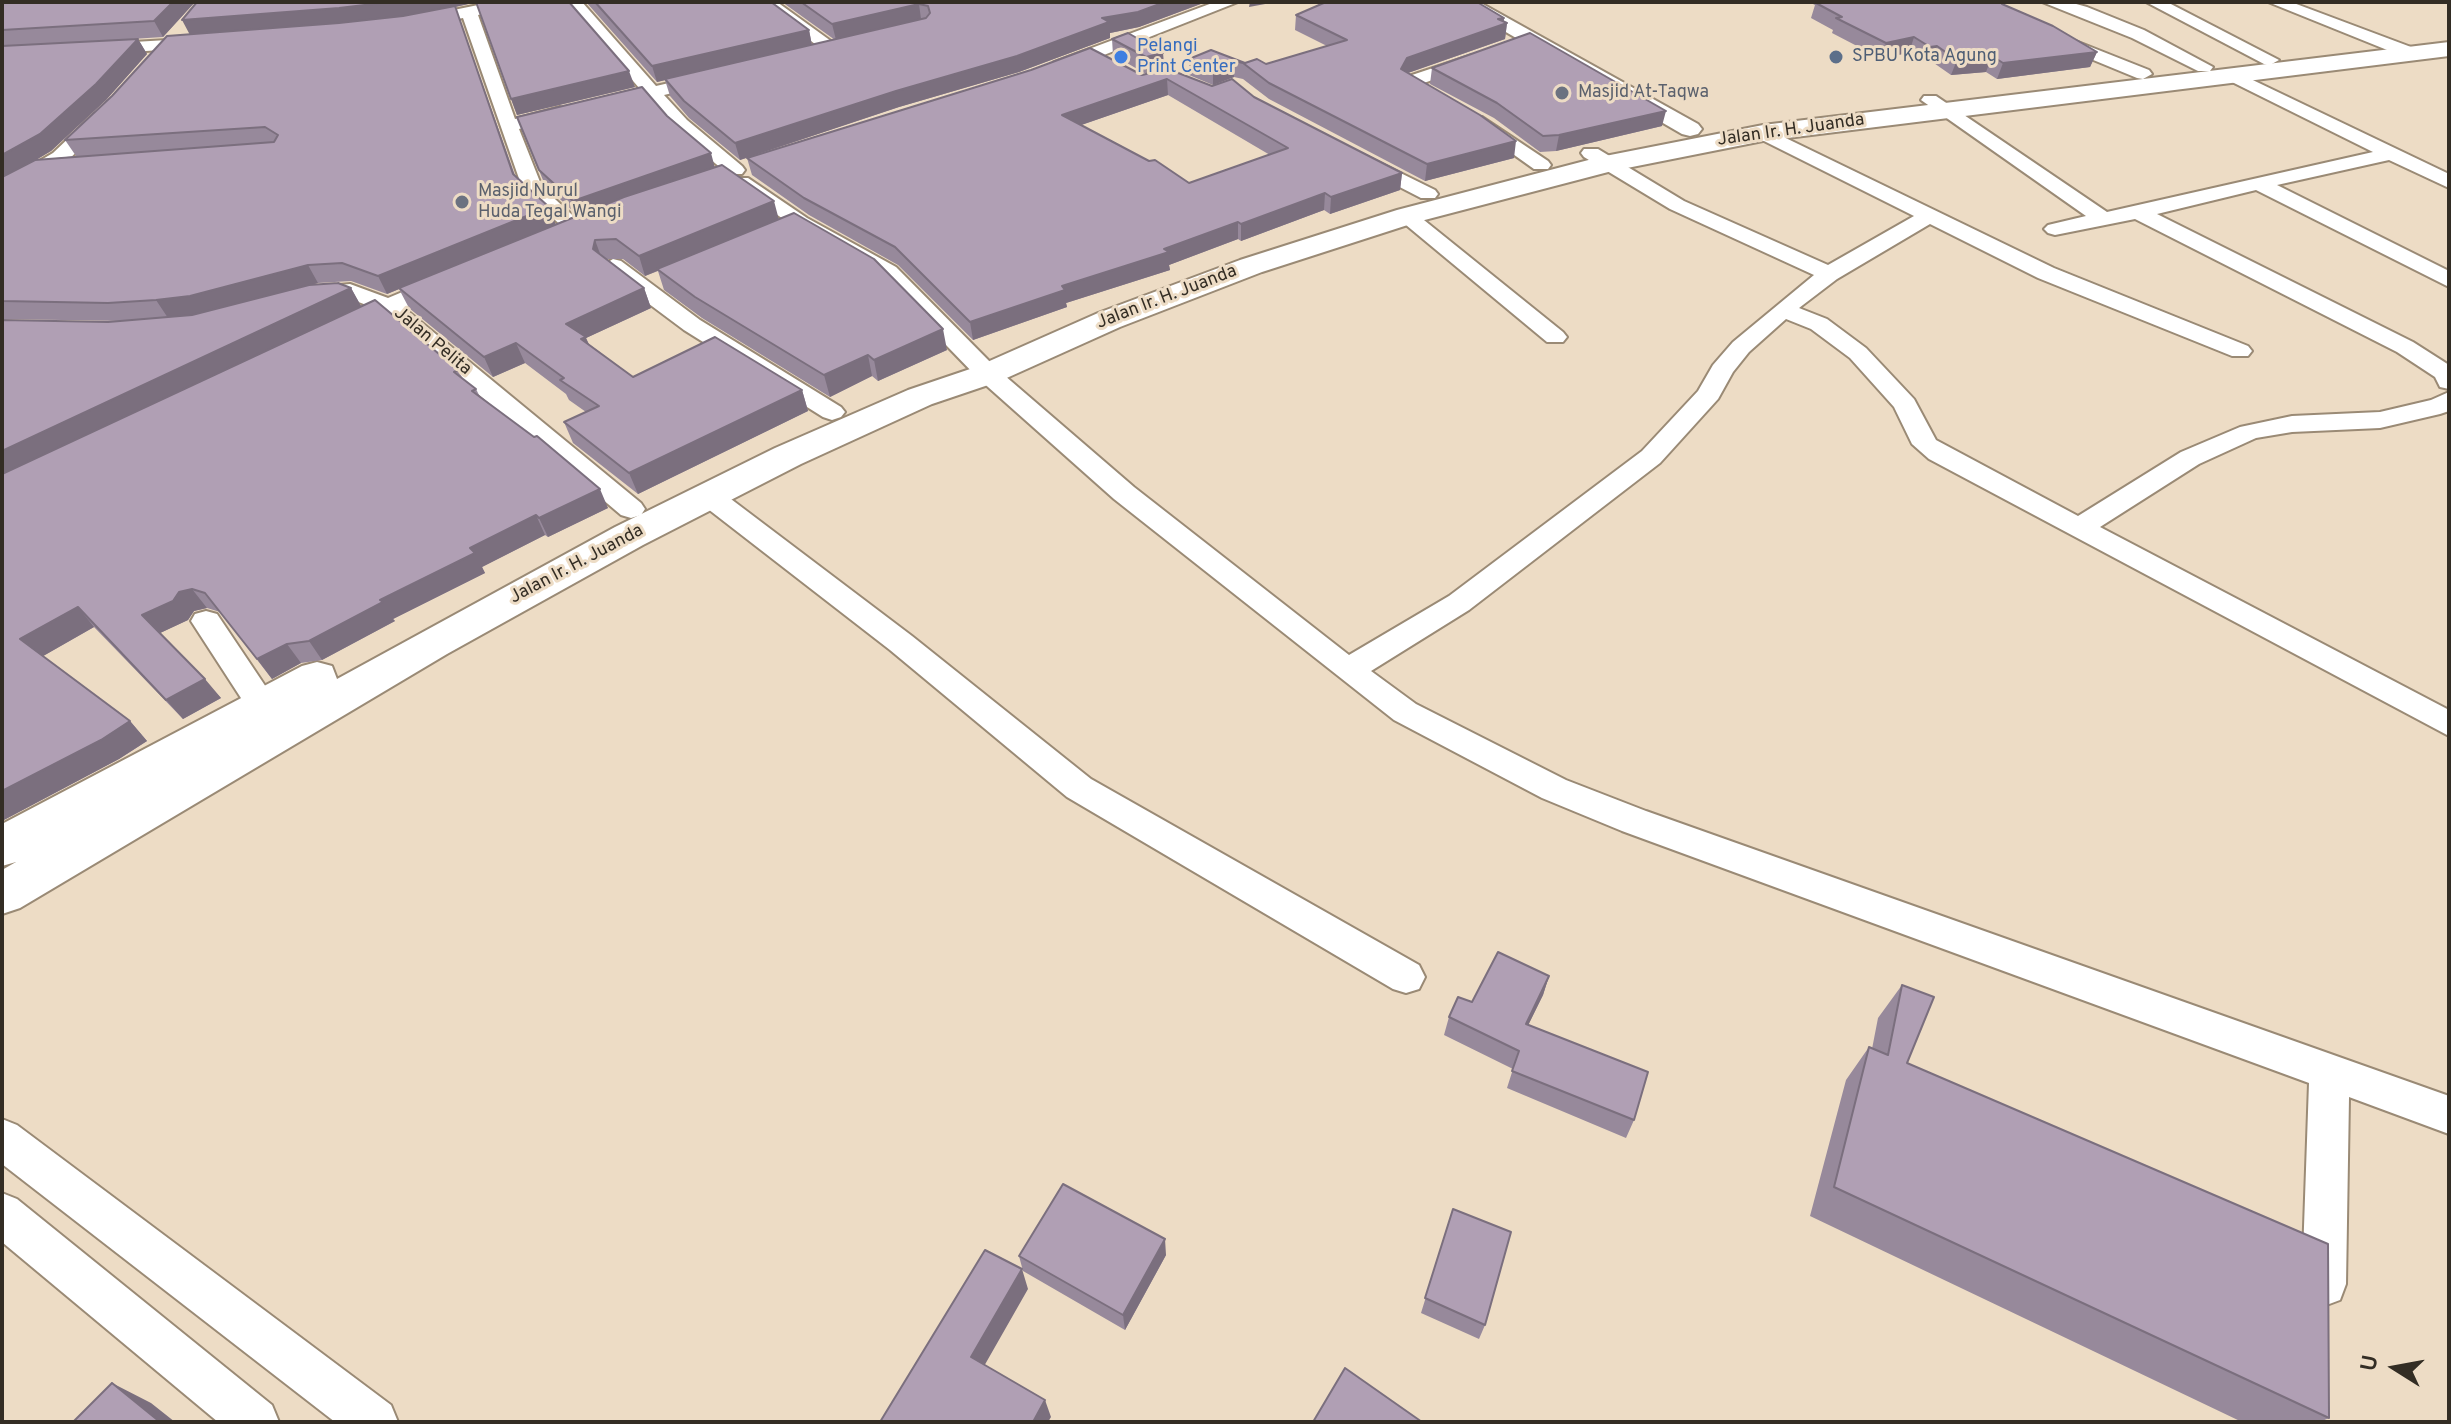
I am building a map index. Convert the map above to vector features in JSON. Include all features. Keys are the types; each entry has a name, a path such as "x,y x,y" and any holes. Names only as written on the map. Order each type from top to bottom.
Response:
{"highway":[{"name":"Jalan Ir. H. Juanda","path":"1417,205 1600,158 1690,129 2236,77 2401,49 2449,36"},
{"name":"Jalan Ir. H. Juanda","path":"2,894 528,578 631,509 832,412 1172,295 1417,205 1541,165 2143,74 2401,49 2449,49"},
{"name":"Jalan Ir. H. Juanda","path":"2,847 263,707 528,578 906,403 979,363"}],"street":[{"path":"393,26 517,2"},
{"path":"573,2 680,124 732,171 800,222 888,272 979,363 1124,493 1405,712 1554,789 1634,821 2449,1115"},
{"path":"767,2 840,47 803,56"},
{"path":"1039,74 1230,2"},
{"path":"1464,2 1690,129"},
{"path":"2050,2 2081,10 2138,34 2204,67"},
{"path":"2154,2 2270,60"},
{"path":"2276,2 2401,49"},
{"path":"469,12 533,190 576,229"},
{"path":"148,66 186,24"},
{"path":"2045,33 2143,74"},
{"path":"1527,39 1412,81 1411,84 1486,125 1541,165"},
{"path":"78,50 224,42"},
{"path":"1094,55 1119,69"},
{"path":"509,126 727,75"},
{"path":"2236,77 2449,182"},
{"path":"1939,105 2103,219"},
{"path":"2,192 60,157 114,106"},
{"path":"1763,133 2046,273 2240,351"},
{"path":"1339,148 1417,205 1555,337"},
{"path":"2055,229 2390,154"},
{"path":"1600,158 1677,205 1829,274"},
{"path":"43,168 74,166"},
{"path":"2258,183 2449,280"},
{"path":"2080,527 2190,458 2249,432 2292,424 2380,420 2447,399 2445,373 2405,347 2138,212"},
{"path":"1348,670 1459,603 1641,466 1709,394 1722,370 1741,347 1783,310 1829,274 1929,216"},
{"path":"547,240 599,219"},
{"path":"778,231 800,222"},
{"path":"613,266 692,325 832,412"},
{"path":"320,337 460,275"},
{"path":"642,288 667,277"},
{"name":"Jalan Pelita","path":"288,302 318,293 350,291 387,305 631,509"},
{"path":"1783,310 1819,324 1858,353 1912,413 1925,444 2449,724"},
{"path":"709,496 901,643 1079,788 1406,977"},
{"path":"206,621 263,707"},
{"path":"2323,1326 2329,1072"},
{"path":"2,1139 374,1422"},
{"path":"2,1214 255,1422"}],"building":[{"path":"2,2 173,2 154,21 2,30"},
{"path":"197,2 390,2 182,20"},
{"path":"476,2 569,2 629,71 511,99"},
{"path":"595,2 771,2 809,30 652,66"},
{"path":"801,2 1165,2 1138,12 1102,18 1109,22 1017,56 735,143 684,101 665,79 926,18 930,13 928,6 919,4 832,24"},
{"path":"1326,2 1477,2 1504,18 1498,19 1507,23 1407,58 1401,69 1480,115 1516,141 1427,164 1269,83 1243,63 1234,61 1213,69 1189,59 1211,50 1245,63 1257,59 1266,64 1347,40 1296,15"},
{"path":"2001,2 2053,26 2097,52 2003,63 1992,56 1957,60 1937,46 1930,47 1914,37 1886,43 1836,18 1842,17 1816,3"},
{"path":"455,6 513,174 549,207 378,276 342,263 308,265 190,296 156,300 108,303 2,301 2,177 35,160 274,142 278,135 265,127 65,140 112,96 167,36 339,23"},
{"path":"1128,33 1163,53 1146,57 1112,39"},
{"path":"1530,33 1666,111 1543,136 1497,103 1432,68"},
{"path":"138,39 96,84 40,134 2,155 2,46"},
{"path":"1090,48 1142,75 1168,69 1212,86 1232,79 1254,97 1402,173 1331,197 1325,193 1241,224 1238,222 1164,249 1169,252 1062,286 1065,290 970,322 895,247 804,198 747,158 1031,70","holes":["1167,79 1288,148 1189,183 1155,160 1149,161 1062,115"]},
{"path":"642,87 667,116 711,153 573,201 539,170 517,117"},
{"path":"722,165 774,201 639,256 616,239 595,240 593,249 644,288 566,324 586,337 581,339 633,377 715,337 802,390 629,473 564,422 599,406 560,380 564,378 516,343 484,357 399,288 624,197"},
{"path":"794,213 874,259 943,329 874,360 868,355 824,375 695,297 657,269"},
{"path":"338,283 351,288 2,451 2,320 108,322 192,315 309,285"},
{"path":"375,300 458,370 454,372 476,389 472,391 534,437 537,436 600,489 539,518 536,515 470,548 475,553 380,600 383,602 309,641 287,644 257,659 205,593 192,589 179,592 173,601 142,615 205,679 166,700 78,607 20,639 130,721 101,740 2,791 2,474"},
{"path":"1498,952 1549,976 1526,1024 1648,1072 1634,1120 1512,1071 1519,1051 1449,1017 1458,997 1472,1002"},
{"path":"1902,985 1934,997 1907,1063 2328,1244 2329,1418 1834,1187 1869,1047 1888,1055"},
{"path":"1063,1184 1165,1239 1123,1315 1019,1256"},
{"path":"1453,1209 1511,1232 1485,1325 1425,1298"},
{"path":"985,1250 1022,1269 971,1357 1045,1400 1033,1422 880,1422"},
{"path":"1345,1368 1422,1422 1313,1422"},
{"path":"112,1383 160,1422 73,1422"}],"place":[{"name":"Pelangi Print Center","path":"1121,57"},
{"name":"SPBU Kota Agung","path":"1836,57"},
{"name":"Masjid At-Taqwa","path":"1562,93"},
{"name":"Masjid Nurul Huda Tegal Wangi","path":"462,202"}]}
